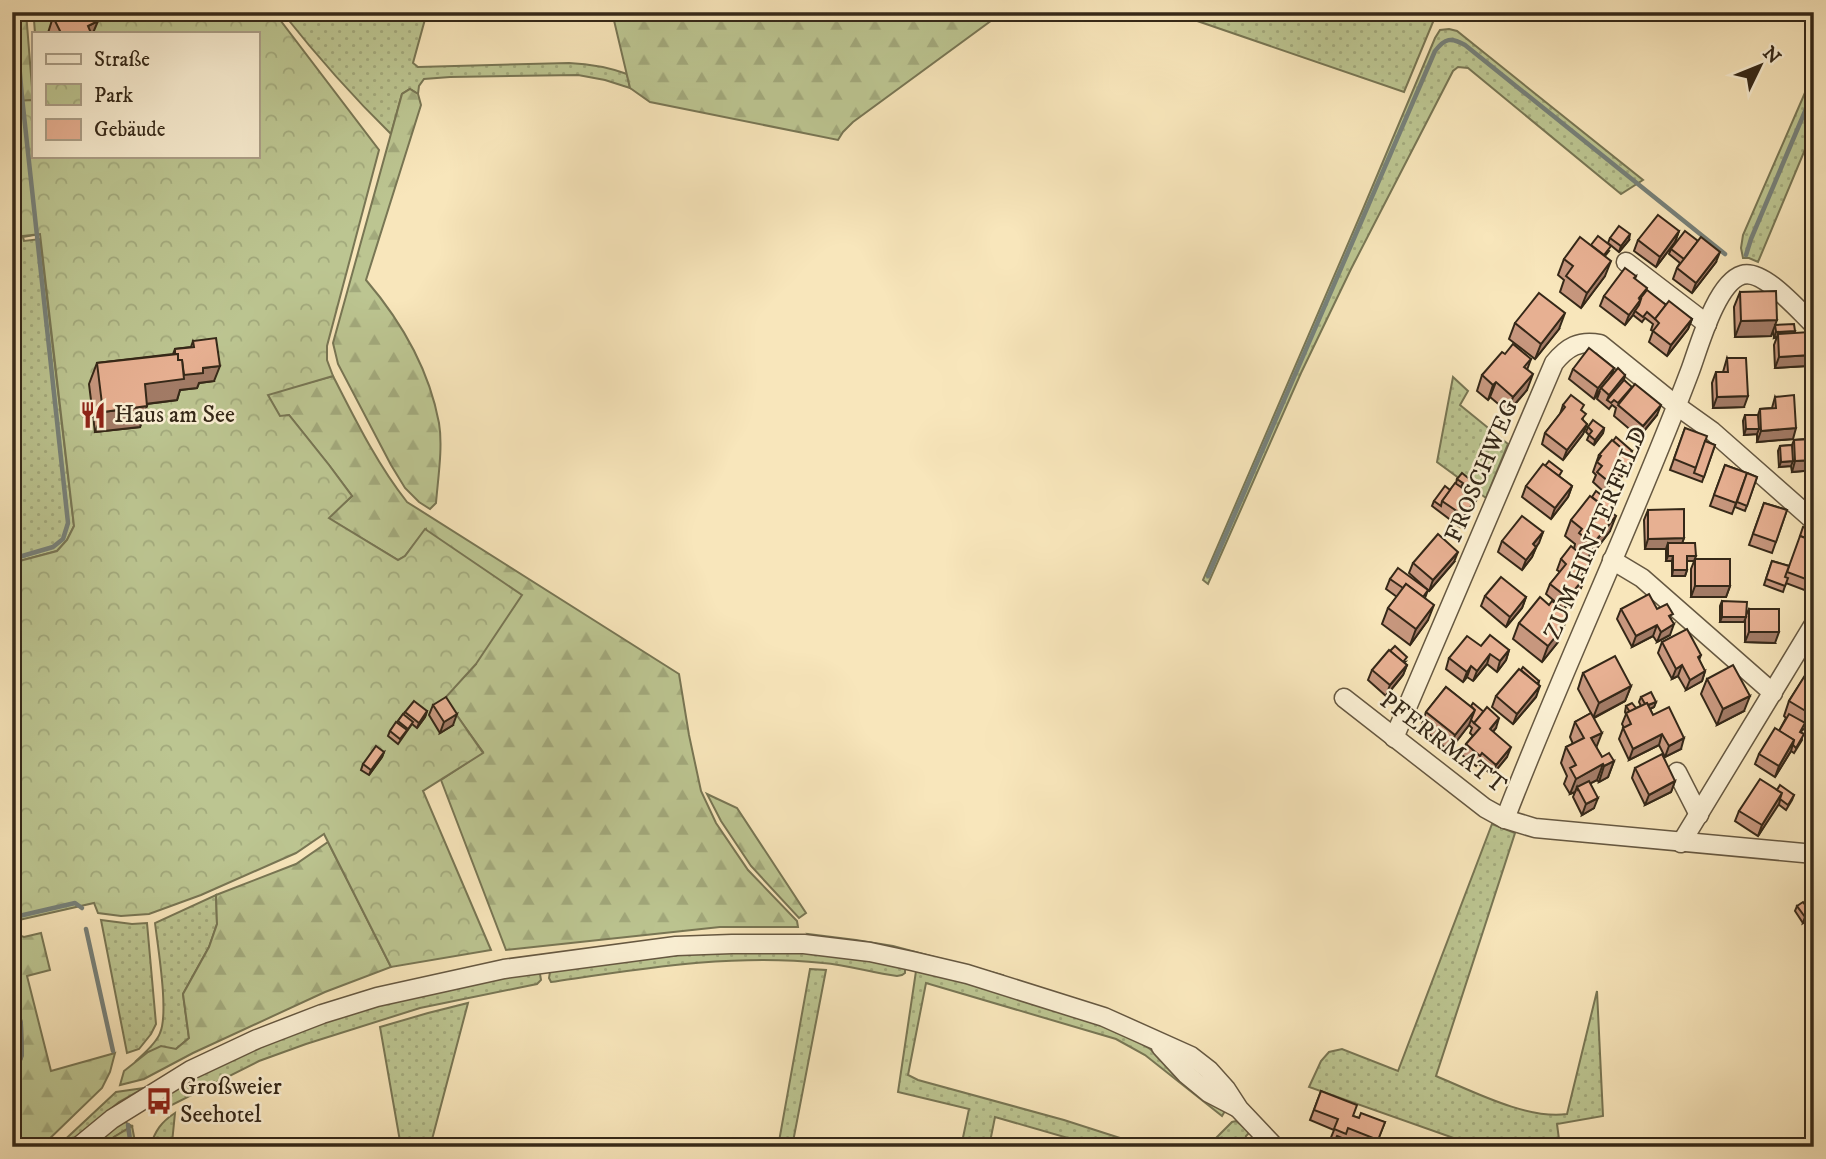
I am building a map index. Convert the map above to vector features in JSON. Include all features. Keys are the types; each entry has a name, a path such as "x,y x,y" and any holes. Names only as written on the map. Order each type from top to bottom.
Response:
{"street":[{"path":"1626,262 1707,324"},
{"name":"ZUM HINTERFELD","path":"1505,819 1538,733 1677,406 1707,324 1722,294 1731,282 1743,275 1753,275 1772,285 1814,325"},
{"name":"FROSCHWEG","path":"1394,738 1554,363 1562,353 1586,341 1600,344 1677,406"},
{"path":"1677,406 1712,431 1814,521"},
{"path":"1612,560 1642,578 1773,693"},
{"path":"1681,843 1814,624"},
{"name":"PFERRMATT","path":"1344,698 1485,808 1505,819 1535,828 1814,854"},
{"path":"1676,772 1699,815"},
{"path":"78,1147 112,1119 191,1070 257,1039 322,1014 377,998 504,969 676,946 804,944 902,958 967,974 1092,1013 1153,1039 1186,1074 1209,1093 1239,1109 1275,1147"}],"green space":[{"path":"12,12 26,12 32,100 14,102"},
{"path":"50,12 274,12 379,150 327,346 327,360 333,376 268,395 280,416 289,415 352,496 329,518 398,560 405,556 425,529 522,595 476,664 445,698 483,753 423,791 491,950 391,967 324,834 296,853 201,895 149,914 121,916 98,913 94,903 19,920 12,919 12,563 57,551 74,526 40,234 23,236 12,233 12,82 14,101 32,100 32,158 259,158 259,32 35,32 34,20"},
{"path":"282,12 427,12 413,63 418,67 584,64 627,74 630,88 578,75 424,79 418,94 410,89 402,94 391,134 335,75"},
{"path":"612,12 1003,12 853,122 838,140 650,102 630,88"},
{"path":"1171,12 1429,12 1433,22 1404,92"},
{"path":"1440,30 1457,31 1643,180 1621,194 1468,68 1458,67 1453,71 1301,373 1208,584 1203,580 1435,38"},
{"path":"1814,72 1814,128 1758,262 1743,258 1743,235"},
{"path":"12,82 40,234 23,237 24,241 40,239 74,526 57,551 12,563"},
{"path":"410,89 418,94 421,105 366,280 391,312 412,347 434,403 439,423 440,452 436,503 430,509 405,488 391,465 338,364 333,343 402,94"},
{"path":"333,376 376,457 407,502 679,674 701,791 716,823 748,870 797,921 798,927 720,927 506,950 441,780 483,752 444,698 476,664 426,529 405,556 398,560 328,518 352,496 289,415 280,417 267,394"},
{"path":"1453,377 1468,391 1460,405 1508,444 1486,498 1437,462"},
{"path":"707,794 737,808 806,913 799,918 751,866 721,821"},
{"path":"1492,824 1515,833 1436,1076 1518,1109 1552,1115 1567,1114 1597,991 1603,1116 1557,1124 1560,1147 1479,1147 1309,1087 1321,1061 1329,1052 1342,1049 1398,1071"},
{"path":"328,842 391,967 325,992 193,1053 144,1079 120,1085 124,1071 148,1052 161,1046 176,1049 189,1038 183,994 209,947 217,924 216,895 296,864"},
{"path":"216,895 217,924 209,947 183,994 189,1038 176,1049 148,1052 135,1062 156,1041 162,1024 162,980 155,923"},
{"path":"101,920 147,923 156,1024 139,1049 127,1053"},
{"path":"12,933 24,937 41,933 50,970 27,976 51,1071 115,1053 102,1088 41,1147 12,1147 12,1086 23,1055 22,1023 12,985"},
{"path":"808,934 893,946 1002,975 999,977 812,938"},
{"path":"714,951 807,951 905,967 905,973 897,976 832,964 755,960 686,964 551,982 549,978 550,972 556,969"},
{"path":"810,969 826,970 792,1147 778,1147"},
{"path":"916,971 1081,1017 1123,1033 1150,1049 1225,1111 1222,1116 1145,1055 1116,1039 926,983 908,1075 1148,1147 1099,1147 995,1117 989,1147 961,1147 969,1109 898,1092"},
{"path":"535,972 540,974 541,980 537,984 420,1008 306,1044 259,1061 162,1110 158,1109 158,1096 242,1055 322,1022 382,1004"},
{"path":"468,1003 430,1147 401,1147 380,1027"},
{"path":"144,1088 119,1102 65,1147 57,1147 116,1092"},
{"path":"175,1113 172,1143 150,1147 159,1127"},
{"path":"1236,1121 1250,1132 1246,1136 1244,1147 1207,1147 1232,1122"},
{"path":"125,1122 132,1126 102,1147 87,1147 118,1123"},
{"path":"132,1126 136,1147 102,1147 114,1137"}],"water":[{"path":"12,985 22,1023 23,1055 12,1086"}],"building":[{"path":"64,12 93,12 98,21 88,26 91,32 60,32 53,17"},
{"path":"1658,215 1679,231 1660,257 1638,240"},
{"path":"1619,226 1630,234 1621,246 1610,238"},
{"path":"1685,231 1698,241 1684,259 1671,249"},
{"path":"1598,236 1611,246 1604,255 1591,245"},
{"path":"1580,237 1611,261 1587,293 1566,276 1573,266 1564,259"},
{"path":"1701,237 1720,252 1696,283 1677,268"},
{"path":"1625,268 1647,288 1629,315 1604,296"},
{"path":"1647,290 1666,305 1655,319 1647,312 1643,317 1635,311"},
{"path":"1776,291 1777,320 1741,321 1740,292"},
{"path":"1539,293 1565,313 1541,344 1515,323"},
{"path":"1669,301 1692,319 1671,345 1653,331 1659,323 1655,319"},
{"path":"1794,324 1795,331 1776,332 1775,325"},
{"path":"1810,332 1811,355 1779,357 1778,334"},
{"path":"216,338 220,366 203,368 203,373 184,375 182,360 178,360 175,349 194,347 193,341"},
{"path":"1513,344 1531,359 1524,367 1533,374 1513,397 1496,382 1493,385 1482,375 1502,352 1505,354"},
{"path":"1589,348 1614,368 1598,388 1573,369"},
{"path":"178,354 178,360 182,360 184,379 145,384 147,406 103,412 97,363"},
{"path":"1727,358 1746,358 1748,396 1717,397 1716,372 1728,372"},
{"path":"1618,368 1625,375 1609,395 1601,388"},
{"path":"1624,380 1632,387 1618,403 1614,400 1611,403 1607,400"},
{"path":"1635,384 1661,405 1643,426 1618,405"},
{"path":"1571,395 1584,405 1581,410 1586,414 1582,419 1587,424 1567,450 1545,433"},
{"path":"1794,395 1796,428 1761,431 1760,409 1776,408 1775,397"},
{"path":"1745,415 1758,415 1759,429 1746,429"},
{"path":"1593,420 1604,428 1595,440 1589,435 1592,431 1588,427"},
{"path":"1809,427 1814,427 1814,460 1795,461 1794,440 1810,439"},
{"path":"1685,428 1707,436 1696,468 1674,459"},
{"path":"1616,437 1632,451 1629,455 1613,441"},
{"path":"1612,440 1633,458 1620,473 1617,470 1608,481 1597,472 1602,466 1597,462 1601,456 1599,455"},
{"path":"1705,441 1715,445 1704,477 1694,473"},
{"path":"1792,445 1793,461 1781,462 1780,446"},
{"path":"1549,461 1562,471 1559,476 1545,466"},
{"path":"1543,464 1572,486 1555,508 1526,486"},
{"path":"1725,465 1747,473 1736,503 1714,495"},
{"path":"1462,473 1478,486 1472,495 1461,487 1463,483 1457,479"},
{"path":"1747,473 1757,477 1747,506 1737,502"},
{"path":"1455,483 1477,498 1464,516 1442,501"},
{"path":"1445,486 1450,490 1441,506 1434,501"},
{"path":"1596,491 1613,504 1608,510 1592,497"},
{"path":"1590,496 1616,516 1593,544 1579,533 1582,529 1571,520"},
{"path":"1764,503 1787,510 1776,542 1753,534"},
{"path":"1684,509 1684,538 1648,539 1648,510"},
{"path":"1522,516 1543,532 1533,544 1536,547 1526,560 1502,541"},
{"path":"1803,527 1814,530 1810,540 1800,536"},
{"path":"1438,534 1458,552 1433,580 1413,563"},
{"path":"1800,536 1814,541 1814,573 1811,581 1787,572"},
{"path":"1668,543 1695,543 1696,556 1687,556 1687,570 1673,570 1673,556 1668,556"},
{"path":"1571,546 1591,563 1582,575 1585,577 1568,598 1550,584 1566,564 1561,559"},
{"path":"1695,559 1730,559 1730,586 1695,586"},
{"path":"1772,561 1789,566 1785,586 1766,579"},
{"path":"1398,568 1428,590 1423,597 1406,584 1403,588 1390,579"},
{"path":"1501,577 1526,597 1510,617 1485,596"},
{"path":"1406,584 1434,605 1416,629 1388,608"},
{"path":"1649,594 1657,609 1667,604 1673,614 1669,616 1674,624 1661,632 1657,625 1636,636 1621,609"},
{"path":"1540,597 1549,605 1552,601 1568,614 1560,624 1564,626 1548,646 1519,623"},
{"path":"1722,601 1747,602 1746,617 1722,617"},
{"path":"1749,609 1779,609 1779,632 1749,632"},
{"path":"1687,629 1701,655 1698,657 1705,671 1690,680 1682,665 1676,669 1662,642"},
{"path":"1490,635 1509,650 1500,661 1490,654 1477,671 1471,666 1467,672 1449,658 1467,636 1481,646"},
{"path":"1395,646 1407,657 1403,662 1390,651"},
{"path":"1389,650 1407,665 1390,685 1372,670"},
{"path":"1615,656 1631,686 1599,703 1583,673"},
{"path":"1733,665 1750,696 1723,709 1707,679"},
{"path":"1523,667 1539,681 1537,684 1521,670"},
{"path":"1519,669 1540,686 1517,714 1496,696"},
{"path":"1809,669 1814,673 1814,716 1789,701"},
{"path":"1446,687 1475,710 1455,735 1426,712"},
{"path":"1651,692 1656,702 1645,704 1641,697"},
{"path":"446,697 457,714 444,722 433,705"},
{"path":"414,701 427,711 419,723 405,712"},
{"path":"1473,703 1484,712 1474,723 1471,720 1475,710 1471,706"},
{"path":"1632,703 1636,708 1630,712 1626,706"},
{"path":"1647,703 1653,715 1669,707 1684,738 1669,746 1662,734 1633,749 1623,728 1631,724 1626,713"},
{"path":"1487,707 1499,718 1490,729 1511,747 1496,765 1466,744 1480,728 1474,723"},
{"path":"1591,713 1602,733 1591,738 1602,757 1609,753 1614,761 1576,779 1570,768 1576,765 1566,747 1584,738 1575,722"},
{"path":"403,714 413,722 408,729 398,721"},
{"path":"1789,714 1805,723 1800,732 1804,734 1796,748 1793,745 1794,740 1779,731"},
{"path":"396,722 407,730 400,739 390,731"},
{"path":"1775,728 1794,740 1779,766 1759,754"},
{"path":"376,746 384,752 371,770 363,764"},
{"path":"1662,754 1675,781 1649,795 1635,768"},
{"path":"1760,779 1782,793 1762,825 1739,811"},
{"path":"1589,781 1598,798 1586,804 1577,787"},
{"path":"1780,785 1794,795 1788,805 1780,799 1782,793 1777,790"},
{"path":"1803,902 1811,913 1805,917 1797,906"},
{"path":"1321,1091 1357,1105 1353,1116 1359,1118 1361,1113 1385,1122 1378,1140 1348,1128 1346,1134 1334,1129 1338,1119 1314,1110"},
{"path":"1337,1136 1356,1144 1358,1139 1369,1143 1368,1147 1332,1147"}],"waterway":[{"path":"12,559 53,547 63,539 68,523 13,12"},
{"path":"1208,576 1435,51 1445,41 1452,40 1465,45 1725,254"},
{"path":"1746,255 1814,90"},
{"path":"12,914 19,916 75,903 82,908"},
{"path":"86,929 113,1051"},
{"path":"128,1125 131,1147"}],"place":[{"name":"Haus am See","path":"93,415"},
{"name":"Großweier Seehotel","path":"159,1101"}]}
